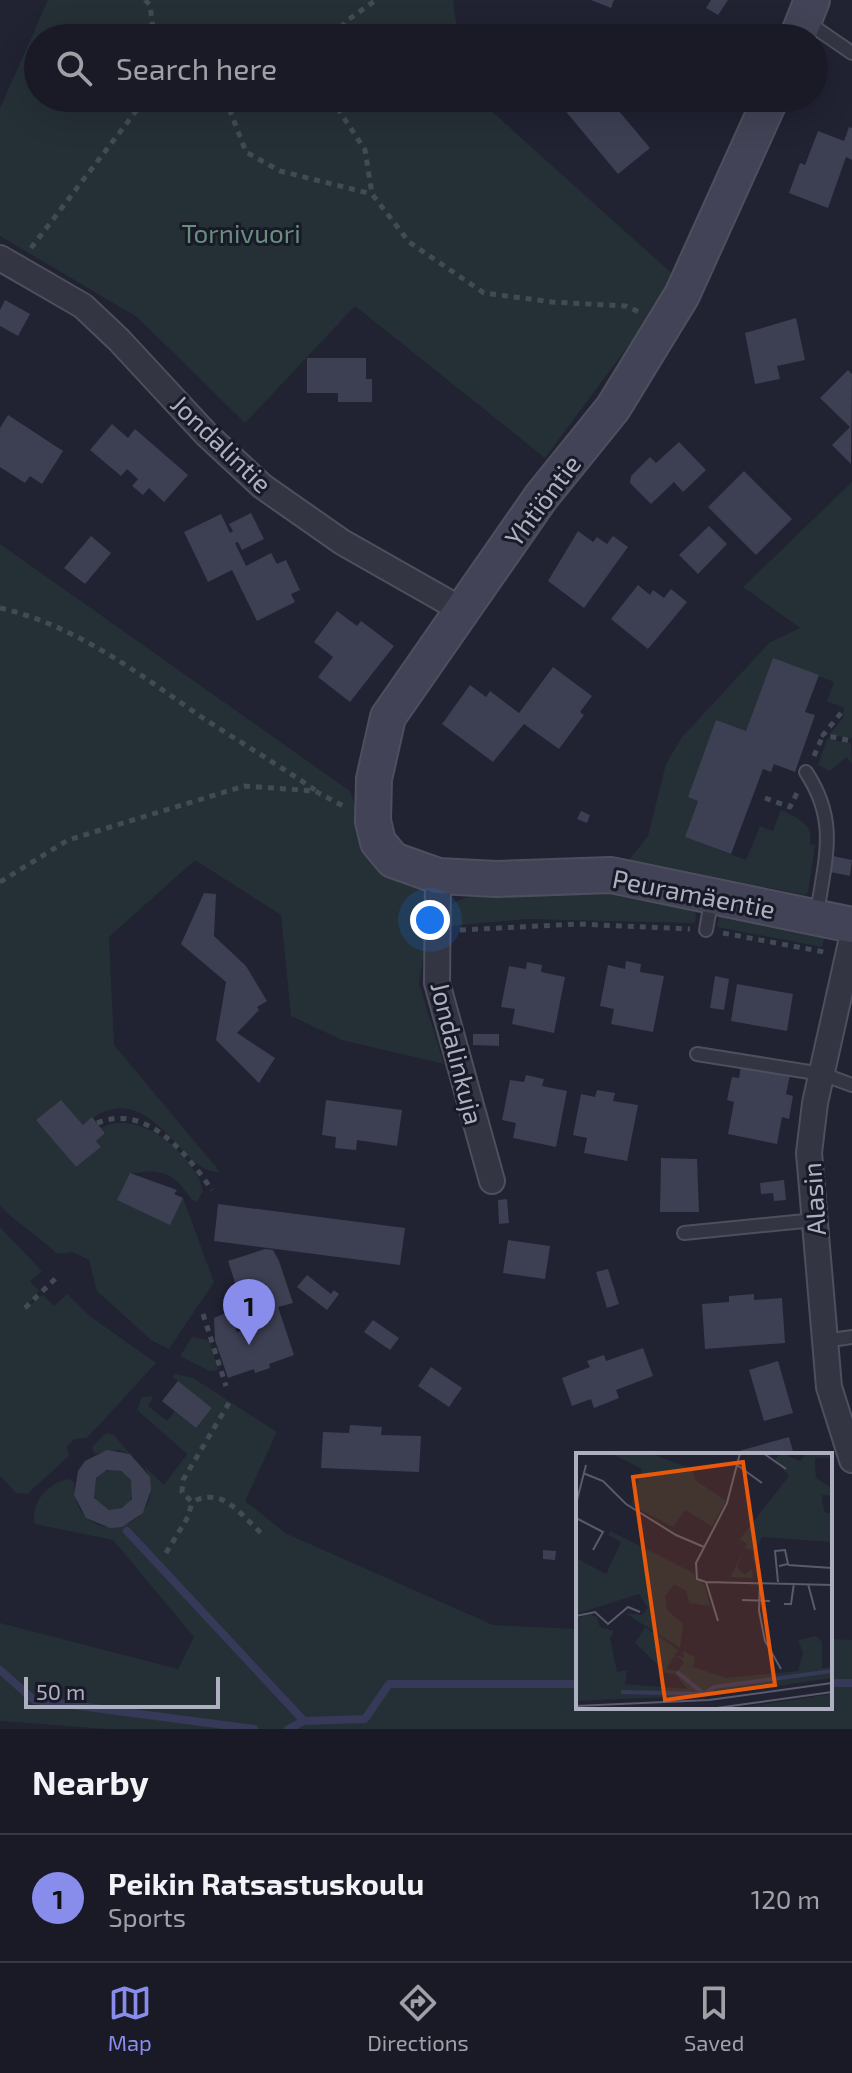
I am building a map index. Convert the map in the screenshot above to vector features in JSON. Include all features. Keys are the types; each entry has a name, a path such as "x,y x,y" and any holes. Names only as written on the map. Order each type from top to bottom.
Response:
{"street":[{"name":"Yhtiöntie","path":"438,876 393,860 378,842 373,821 374,779 388,717 460,609 541,497 613,408 682,295 765,112"},
{"name":"Jondalintie","path":"9,263 83,306 207,435 262,486 342,542 460,609"},
{"name":"Peuramäentie","path":"438,876 497,879 611,875 816,917 851,940"},
{"name":"Jondalinkuja","path":"438,876 437,983 492,1181"},
{"name":"Alasin","path":"851,940 822,1074 809,1153 829,1387 852,1460"}],"lane":[{"path":"828,36 852,53"},
{"path":"806,772 823,797 828,822 816,917"},
{"path":"706,930 713,896"},
{"path":"697,1054 822,1074 852,1085"},
{"path":"684,1233 815,1220"},
{"path":"825,1341 852,1337"}],"path":[{"path":"145,0 150,5 152,24"},
{"path":"344,24 376,0"},
{"path":"9,263 50,218 135,112"},
{"path":"230,112 246,152 280,171 372,194"},
{"path":"340,112 365,150 372,194 409,242 484,293 552,302 626,306 664,324"},
{"path":"0,608 39,617 89,644 146,677 315,791 373,821"},
{"path":"841,713 823,735 852,741"},
{"path":"0,882 68,840 244,786 315,791"},
{"path":"436,932 578,924 851,940"},
{"path":"97,1123 125,1116 147,1125 181,1151 212,1190"},
{"path":"25,1308 58,1276"},
{"path":"203,1314 226,1386"},
{"path":"192,1502 182,1492 183,1480 229,1403"},
{"path":"192,1502 207,1495 218,1496 261,1533"},
{"path":"166,1553 188,1517 192,1502"}],"green space":[{"name":"Tornivuori","path":"48,0 453,0 456,24 37,24"},
{"name":"Tornivuori","path":"24,54 24,112 493,112 678,279 545,458 355,306 245,423 137,317 0,236 0,108"},
{"path":"852,482 852,738 829,735 843,718 844,708 827,701 834,682 773,659 746,731 698,801 685,837 746,860 760,826 773,831 781,810 807,826 810,844 815,845 808,892 805,895 629,860 648,836 666,764 682,737 769,643 800,628 743,587"},
{"path":"0,544 350,791 370,848 393,871 425,892 431,906 419,984 444,1064 342,1040 291,1016 281,915 195,860 109,937 114,1045 220,1172 205,1169 161,1128 145,1116 127,1109 107,1111 83,1125 61,1100 37,1120 76,1167 101,1147 96,1141 105,1133 101,1128 116,1123 131,1124 163,1138 189,1163 198,1177 203,1191 197,1202 174,1179 160,1172 130,1174 183,1198 214,1282 169,1349 151,1340 97,1291 89,1260 72,1252 57,1254 0,1206"},
{"path":"827,739 851,743 852,763 846,757 830,771 818,765"},
{"path":"609,889 697,908 695,923 528,919 449,926 450,908 465,898 504,892"},
{"path":"720,913 825,934 822,947 717,927"},
{"path":"0,1227 42,1271 30,1281 39,1291 26,1308 43,1295 54,1306 67,1294 91,1317 156,1363 87,1438 74,1439 67,1446 69,1456 27,1494 16,1493 0,1476"},
{"path":"192,1337 209,1340 218,1370 210,1371 180,1356"},
{"path":"175,1374 193,1378 277,1432 245,1501 287,1534 493,1625 576,1629 576,1709 832,1709 832,1639 852,1640 852,1729 107,1729 0,1721 0,1623 178,1669 194,1637 113,1540 35,1524 34,1516 38,1502 47,1489 68,1479 74,1482 78,1505 89,1520 104,1526 121,1526 136,1519 147,1506 150,1488 144,1466 164,1485 187,1454 137,1410 142,1397 153,1396 148,1406 167,1421 175,1411 196,1428 212,1408 173,1377"},
{"path":"106,1433 114,1435 130,1454 119,1450 95,1454 92,1447"},
{"path":"113,1470 127,1476 133,1490 127,1504 113,1510 99,1504 93,1490 99,1476"}],"building":[{"path":"591,0 614,0 611,8"},
{"path":"711,0 728,0 718,15 706,8"},
{"path":"566,112 620,112 650,148 618,174"},
{"path":"849,127 852,128 852,160 846,157 828,208 789,193 800,163 805,165 818,131 844,141"},
{"path":"5,300 30,314 18,336 0,326 0,310"},
{"path":"796,318 805,360 777,366 780,379 755,384 745,333"},
{"path":"307,358 366,358 366,379 372,379 372,402 338,402 338,393 307,393"},
{"path":"848,370 852,374 851,464 832,445 850,427 820,398"},
{"path":"8,415 63,451 42,484 30,476 25,483 0,467 0,428"},
{"path":"112,424 128,438 135,429 188,475 164,502 149,488 143,495 132,486 138,479 127,469 121,476 90,450"},
{"path":"679,442 706,470 683,492 674,482 651,504 630,483 631,476 650,457 656,463"},
{"path":"744,471 792,519 756,555 708,507"},
{"path":"251,513 264,539 242,550 238,542 235,543 246,566 271,553 277,564 286,560 300,590 291,594 295,602 257,621 232,570 208,582 184,532 221,514 230,533 233,531 229,524"},
{"path":"709,526 727,544 698,574 679,555"},
{"path":"578,531 593,542 597,537 607,544 613,536 628,547 584,608 548,581"},
{"path":"91,536 111,553 85,584 64,568"},
{"path":"638,585 650,595 653,590 664,598 671,589 687,602 648,649 611,619"},
{"path":"337,611 357,626 361,621 394,646 350,702 318,677 333,657 314,642"},
{"path":"773,658 819,675 805,712 815,715 795,772 774,764 771,772 763,769 731,854 685,837 698,801 688,797 716,720 746,731"},
{"path":"553,667 592,696 580,712 584,715 559,749 524,724 493,762 442,724 470,685 486,697 490,691 519,713"},
{"path":"581,811 590,815 587,823 577,819"},
{"path":"833,856 852,860 850,876 830,872"},
{"path":"204,893 216,894 214,936 246,966 267,1001 257,1007 259,1010 237,1033 275,1058 259,1083 216,1040 226,982 181,944"},
{"path":"626,961 641,964 640,972 664,976 653,1032 611,1024 614,1009 600,1006 608,965 625,969"},
{"path":"527,962 542,965 541,972 565,977 554,1033 512,1024 515,1009 501,1007 509,966 526,969"},
{"path":"715,976 729,979 724,1010 710,1008"},
{"path":"737,984 793,994 787,1031 731,1021"},
{"path":"473,1034 499,1034 499,1046 473,1045"},
{"path":"741,1066 790,1075 786,1094 793,1096 789,1119 782,1117 777,1144 728,1134 734,1102 727,1100 732,1077 739,1078"},
{"path":"526,1075 544,1079 542,1086 567,1091 556,1147 513,1138 516,1123 502,1120 510,1080 524,1082"},
{"path":"597,1090 615,1093 613,1101 638,1105 627,1161 584,1153 587,1138 573,1135 581,1094 595,1097"},
{"path":"61,1100 83,1125 92,1117 105,1133 96,1141 101,1147 76,1167 36,1120"},
{"path":"326,1100 402,1110 397,1146 357,1140 356,1150 335,1148 336,1137 322,1135"},
{"path":"661,1158 697,1159 699,1212 660,1212"},
{"path":"130,1173 177,1190 174,1194 183,1198 170,1225 117,1200"},
{"path":"784,1180 786,1200 774,1201 773,1193 761,1194 760,1183"},
{"path":"507,1199 509,1223 499,1224 498,1200"},
{"path":"218,1204 405,1228 400,1265 214,1241"},
{"path":"508,1240 550,1246 545,1279 503,1273"},
{"path":"265,1249 273,1250 279,1261 293,1303 278,1307 294,1355 269,1364 270,1368 255,1373 254,1369 228,1378 215,1340 214,1318 226,1313 232,1318 237,1332 250,1328 228,1261"},
{"path":"608,1269 619,1304 607,1308 596,1272"},
{"path":"307,1275 331,1294 334,1290 339,1294 327,1310 297,1287"},
{"path":"754,1294 754,1300 782,1298 785,1343 705,1349 702,1304 729,1302 729,1296"},
{"path":"373,1320 399,1338 390,1350 364,1332"},
{"path":"643,1348 653,1376 616,1390 619,1398 594,1408 591,1399 572,1406 562,1378 590,1367 587,1361 604,1355 606,1361"},
{"path":"778,1361 793,1413 764,1421 749,1370"},
{"path":"431,1367 462,1388 449,1407 418,1386"},
{"path":"178,1381 212,1408 196,1428 162,1401"},
{"path":"350,1425 382,1427 381,1435 421,1436 419,1472 321,1468 323,1432 349,1433"},
{"path":"789,1437 793,1453 740,1453"},
{"path":"107,1450 130,1454 150,1477 151,1490 143,1513 122,1527 110,1528 86,1518 74,1495 78,1471 85,1461","holes":["107,1470 121,1471 131,1480 132,1499 122,1508 109,1510 94,1498 96,1478"]},
{"path":"543,1550 556,1551 555,1560 543,1559"}],"waterway":[{"path":"127,1531 304,1721 365,1719 389,1684 576,1684"},
{"path":"0,1670 34,1700 254,1729"},
{"path":"832,1683 852,1683"},
{"path":"288,1729 304,1721"}],"place":[{"name":"Peikin Ratsastuskoulu","path":"249,1345"}]}
